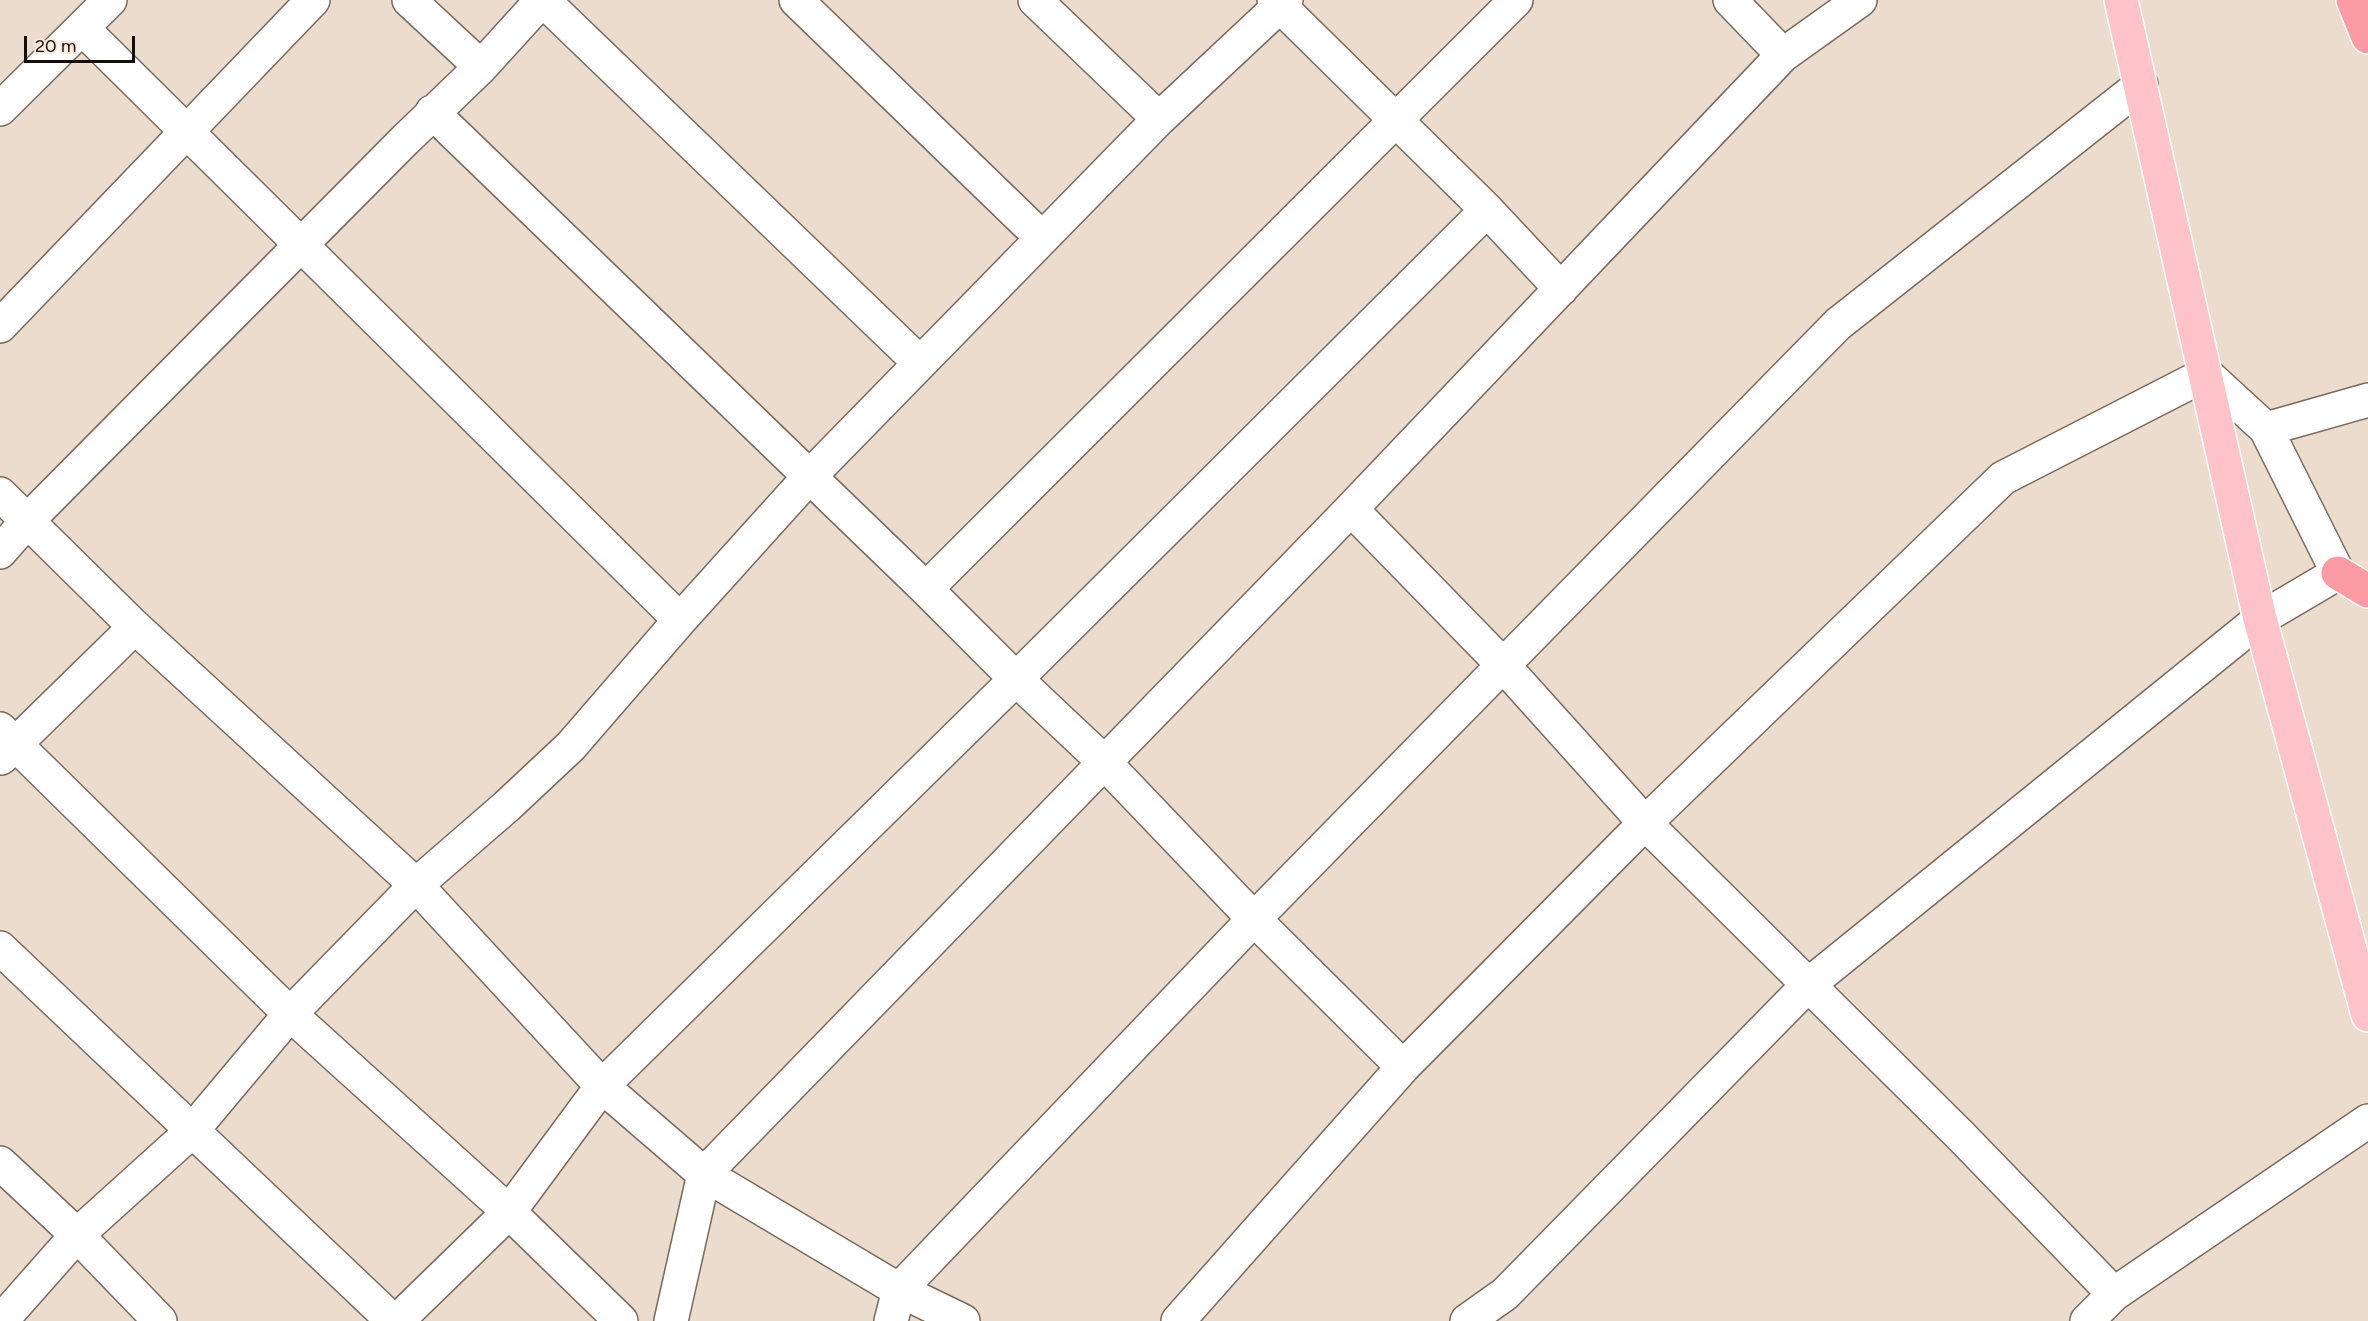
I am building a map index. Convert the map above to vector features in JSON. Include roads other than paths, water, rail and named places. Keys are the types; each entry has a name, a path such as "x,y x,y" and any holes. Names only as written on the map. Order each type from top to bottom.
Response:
{"highway":[{"path":"2354,0 2368,37"},
{"path":"2338,573 2368,591"}],"main road":[{"path":"2121,0 2260,619 2368,1015"}],"street":[{"path":"2,102 110,0"},
{"path":"0,326 187,134 313,0"},
{"path":"409,0 481,67"},
{"path":"0,552 28,520 301,244 432,112 481,67 543,0 920,363"},
{"path":"796,0 1042,238"},
{"path":"1035,0 1159,119"},
{"path":"926,589 1516,0"},
{"path":"1730,0 1783,55"},
{"path":"671,1321 704,1174 1103,761 1351,509 1783,55 1860,0"},
{"path":"1,1321 77,1236 191,1132 290,1014 416,885 507,806 571,746 680,620 809,477 1159,119 1280,2 1487,210 1561,288"},
{"path":"82,28 680,620"},
{"path":"891,1321 899,1290 1254,919 1838,324 2141,85"},
{"path":"432,112 1103,761 1254,919 1403,1067"},
{"path":"0,948 191,1132 395,1321 509,1212 602,1086 1016,679 1487,210"},
{"path":"1178,1321 1403,1067 1645,824 2003,478 2206,374 2266,429 2338,573 2260,619 1808,985 1505,1294 1467,1321"},
{"path":"2266,429 2368,400"},
{"path":"0,494 135,627 416,885 602,1086 704,1174 899,1290 963,1321"},
{"path":"1351,509 1503,665 1645,824 1961,1136 2114,1294"},
{"path":"135,627 5,744 290,1014 509,1212 621,1321"},
{"path":"2087,1321 2114,1294 2368,1121"},
{"path":"0,1163 77,1236 160,1321"}]}
